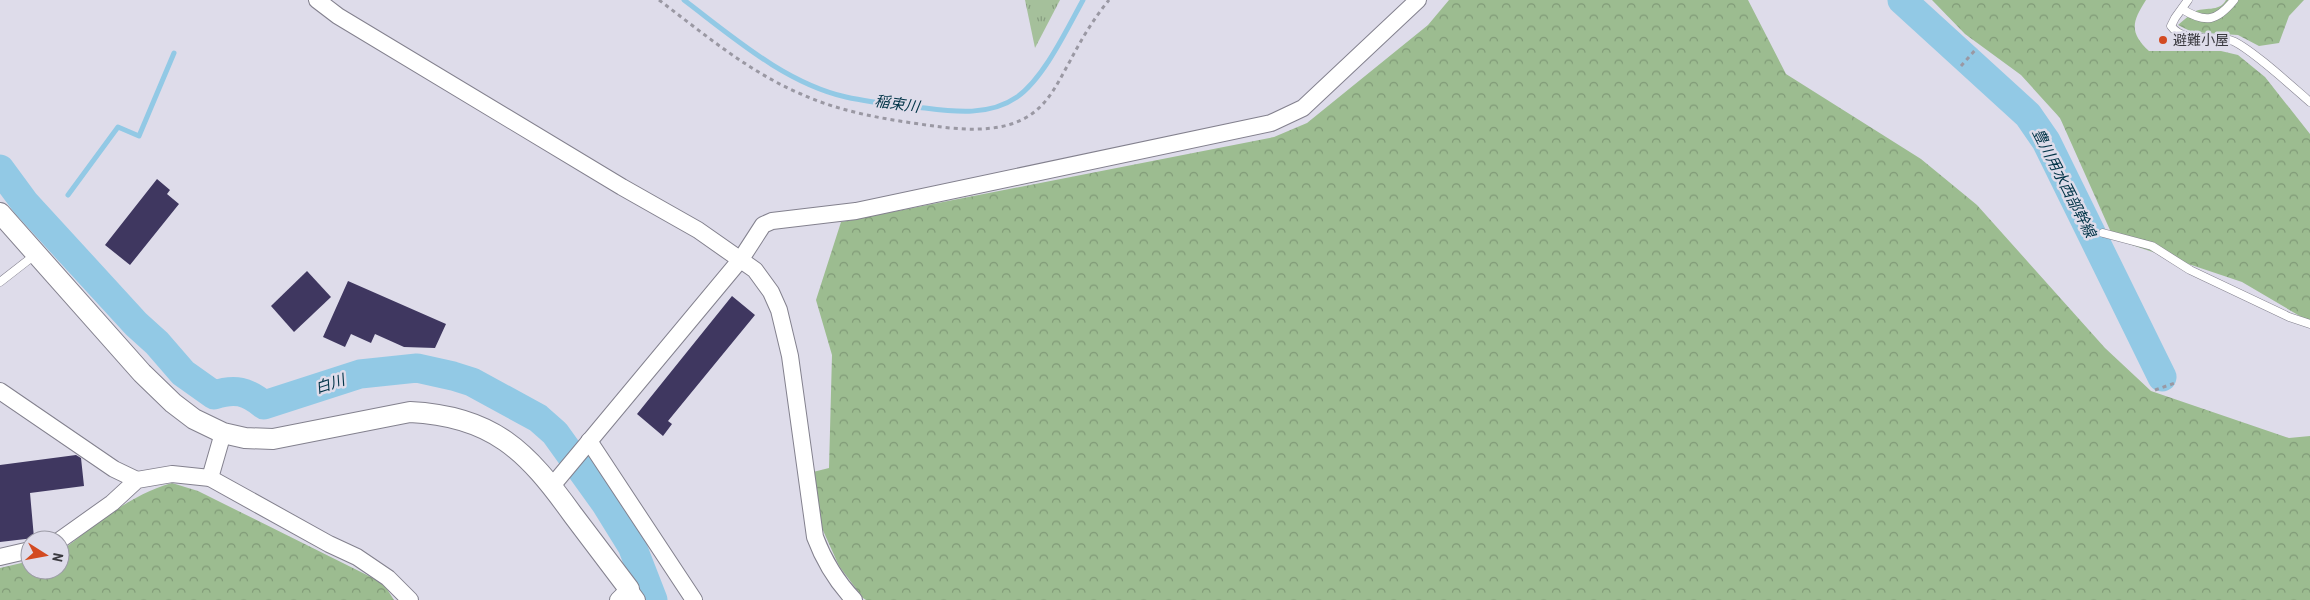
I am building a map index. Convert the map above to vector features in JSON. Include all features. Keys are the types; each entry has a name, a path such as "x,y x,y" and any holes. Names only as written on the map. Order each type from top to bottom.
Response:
{"street":[{"path":"317,0 338,16 588,167 698,230 741,259 764,280 779,310 790,356 815,537 831,571 854,600"},
{"path":"552,486 741,259 763,225 772,221 856,211 1272,123 1303,108 1418,0"},
{"path":"0,213 142,373 194,419 223,433 245,438 273,439 410,412 432,413 472,423 504,439 522,452 552,486 628,596"},
{"path":"0,391 114,469 137,480"},
{"path":"210,478 223,433"},
{"path":"589,441 694,600"},
{"path":"70,533 112,504 137,480 172,474 210,478 329,544 357,557 388,578 410,600"},
{"path":"0,558 20,553"}],"lane":[{"path":"2188,0 2171,26 2175,32 2185,37 2222,38 2238,42 2310,102"},
{"path":"2182,9 2204,19 2215,18 2224,12 2234,0"},
{"path":"2103,233 2152,246 2190,270 2289,317 2310,329"},
{"path":"0,282 37,253"},
{"path":"2289,317 2310,324"}],"path":[{"path":"659,0 740,60 802,95 842,109 887,120 954,129 997,128 1026,117 1038,108 1057,86 1070,60 1109,0"},
{"path":"1961,66 1976,48"},
{"path":"2155,390 2175,383"}],"green space":[{"path":"1025,0 1060,0 1035,48"},
{"path":"1449,0 1748,0 1786,74 1921,159 1977,205 2105,348 2151,391 2289,438 2310,436 2310,600 866,600 863,598 839,566 821,526 813,472 829,468 832,355 816,300 841,222 1274,137 1307,123 1428,25"},
{"path":"1932,0 2146,0 2138,15 2135,27 2138,38 2149,51 2221,51 2238,55 2265,77 2310,134 2310,322 2242,282 2114,239 2060,118 2021,75 1965,34"},
{"path":"2226,0 2304,0 2289,16 2279,43 2259,46 2238,35 2192,32 2178,25 2194,12 2219,7"},
{"path":"172,483 198,491 383,583 394,600 0,600 0,568 20,563 20,580 70,580 70,544 113,512 156,488"}],"building":[{"path":"157,179 170,190 167,194 179,204 130,265 105,245"},
{"path":"307,271 331,297 294,332 271,306"},
{"path":"348,281 446,324 435,348 404,347 375,334 371,343 351,334 345,347 323,337"},
{"path":"732,296 755,315 668,421 672,424 663,436 637,414"},
{"path":"76,455 81,458 84,486 30,493 33,530 20,530 20,540 0,542 0,465"}],"waterway":[{"name":"稲束川","path":"684,0 760,57 802,81 824,90 866,101 960,111 984,110 995,107 1007,103 1027,89 1046,66 1083,0"},
{"name":"豊川用水西部幹線","path":"1902,0 2028,115 2046,141 2162,377"},
{"path":"68,195 118,127 139,136 174,53"},
{"name":"白川","path":"0,169 25,203 136,324 157,343 183,373 214,395 235,391 246,394 264,405 360,374 417,368 472,382 538,418 555,433 606,504 632,546 653,600"}],"place":[{"name":"避難小屋","path":"2163,40"}]}
